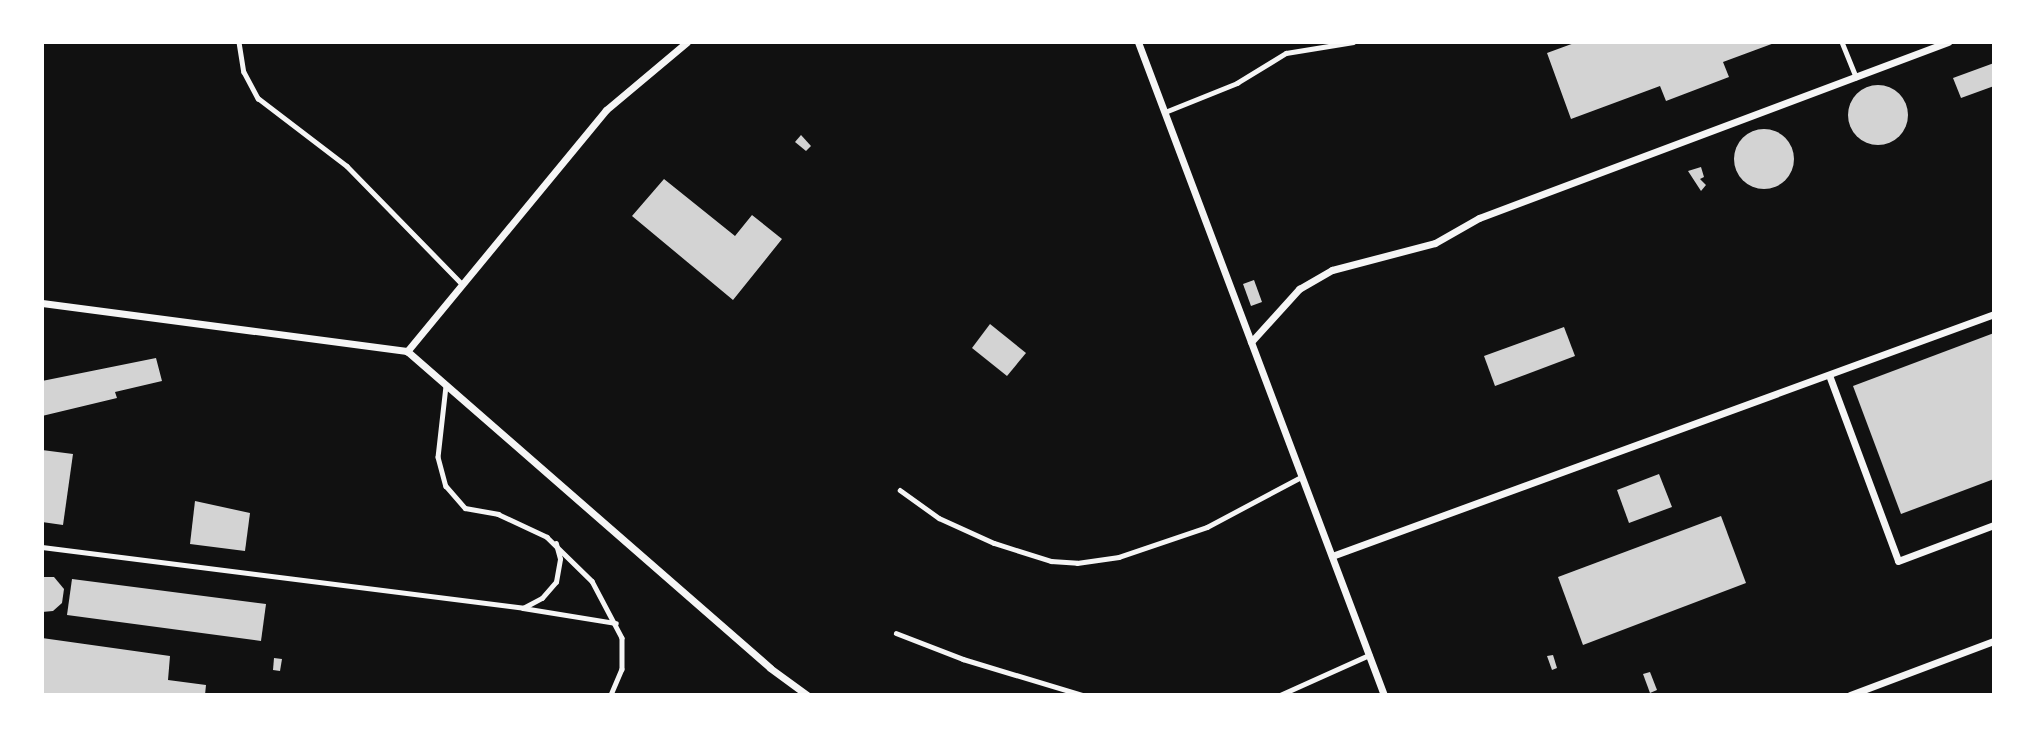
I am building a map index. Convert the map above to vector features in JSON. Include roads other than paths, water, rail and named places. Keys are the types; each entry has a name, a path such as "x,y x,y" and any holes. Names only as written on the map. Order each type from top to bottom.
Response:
{"street":[{"path":"407,351 606,110 687,42"},
{"path":"1138,42 1384,695"},
{"path":"1251,342 1299,289 1332,270 1435,243 1472,221 1948,42"},
{"path":"42,303 407,351 769,668 807,695"},
{"path":"1332,556 1994,314"},
{"path":"1829,375 1898,561 1994,525"},
{"path":"1850,695 1994,641"}],"lane":[{"path":"239,42 244,72 258,98 347,166 461,284"},
{"path":"1164,113 1237,83 1286,53 1353,42"},
{"path":"1842,42 1856,77"},
{"path":"446,385 438,457 450,493 465,508 519,522 556,544 592,581 616,622 623,659 611,695"},
{"path":"900,490 939,519 994,543 1051,561 1086,563 1119,557 1208,527 1302,477"},
{"path":"523,608 542,598 556,582 561,559 556,544"},
{"path":"42,547 616,622"},
{"path":"896,633 963,659 1083,695"},
{"path":"1280,695 1369,655"},
{"path":"225,695 248,695"}]}
